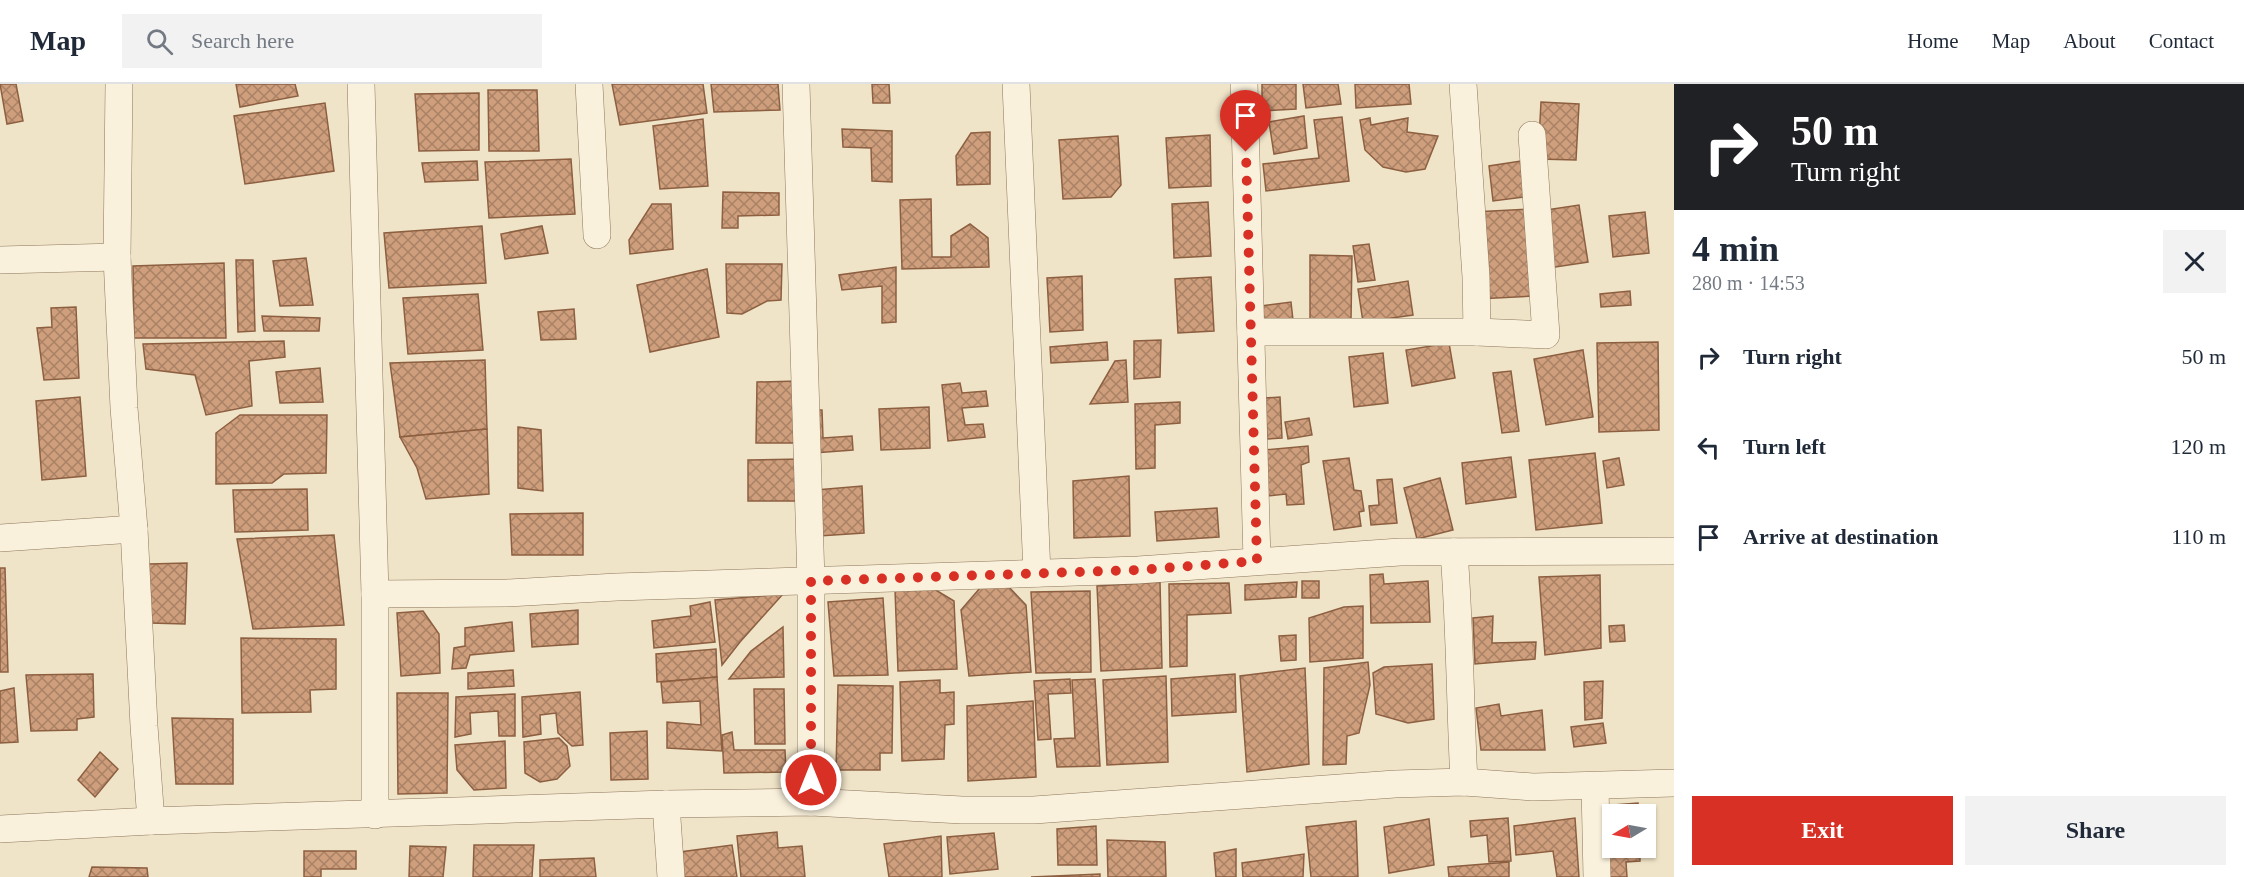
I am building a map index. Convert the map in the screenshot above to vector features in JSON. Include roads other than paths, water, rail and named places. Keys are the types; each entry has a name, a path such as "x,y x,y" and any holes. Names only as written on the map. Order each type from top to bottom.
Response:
{"street":[{"path":"119,84 117,257 124,408 134,529 151,821"},
{"path":"361,84 375,594 375,815"},
{"path":"589,84 597,235"},
{"path":"796,84 811,581 811,802"},
{"path":"1016,84 1037,573"},
{"path":"1244,84 1257,561"},
{"path":"1463,84 1476,277 1477,332"},
{"path":"1251,332 1477,332 1546,335 1532,135"},
{"path":"0,260 117,257"},
{"path":"0,538 134,529"},
{"path":"375,594 507,593 1138,570 1339,555 1674,551"},
{"path":"1454,552 1460,627 1460,718 1464,782"},
{"path":"0,829 151,821 666,804 811,802 962,810 1034,810 1312,789 1464,782 1533,787 1674,783"},
{"path":"1595,786 1597,877"},
{"path":"666,804 671,877"}]}
